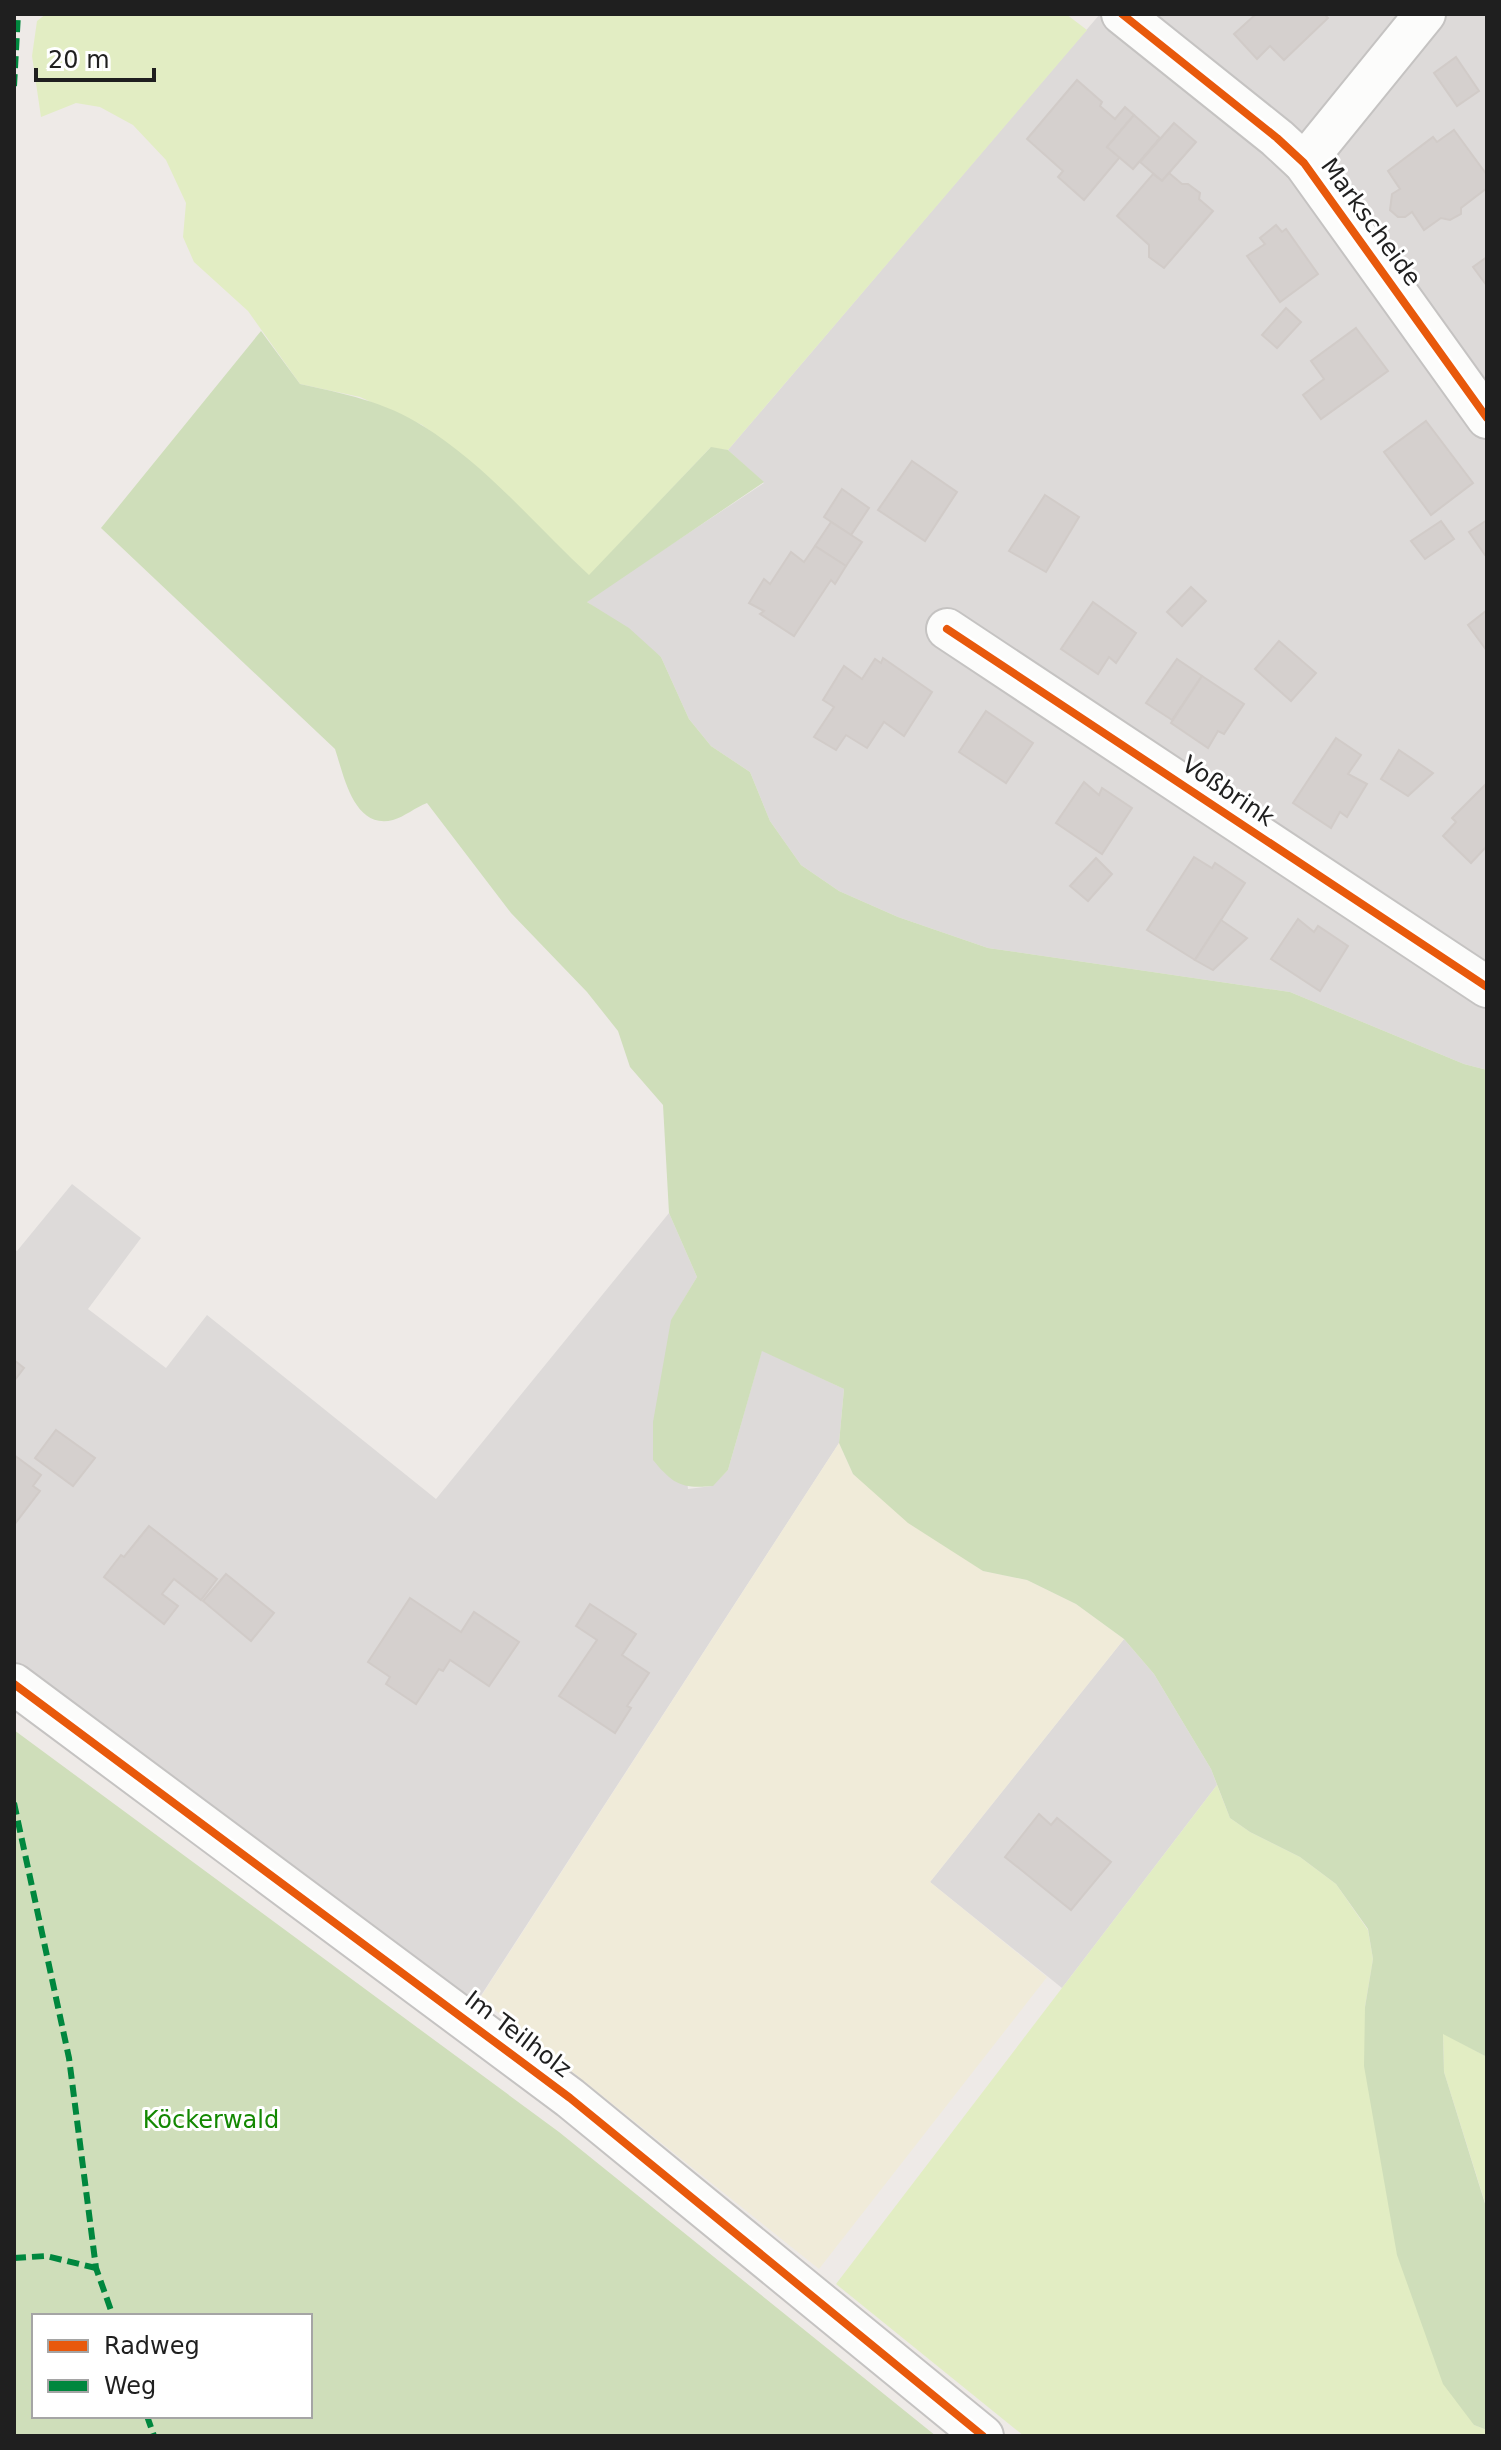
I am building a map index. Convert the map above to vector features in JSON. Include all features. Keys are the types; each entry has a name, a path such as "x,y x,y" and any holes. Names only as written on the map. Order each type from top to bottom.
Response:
{"street":[{"name":"Markscheide","path":"1122,14 1304,163 1487,418"},
{"path":"1304,163 1425,14"},
{"name":"Voßbrink","path":"947,629 1487,987"},
{"name":"Im Teilholz","path":"14,1684 570,2098 983,2436"}],"shaded area":[{"path":"1100,14 1487,14 1487,1070 1464,1064 1290,992 988,948 898,917 839,891 801,865 770,821 750,772 711,746 689,719 661,657 586,601 764,483 728,450"},
{"path":"72,1184 141,1238 88,1309 166,1368 207,1315 436,1499 669,1213 697,1277 671,1321 688,1489 712,1486 728,1470 762,1350 844,1389 839,1443 469,2014 14,1674 14,1249 17,1251"},
{"path":"839,1443 853,1474 983,1571 1027,1580 1076,1604 1124,1639 930,1882 1047,1977 819,2269 480,1998"},
{"path":"1124,1639 1154,1674 1211,1769 1217,1785 1062,1988 930,1882"}],"green space":[{"path":"46,14 1066,14 1087,30 728,450 710,448 589,576 477,467 422,425 360,397 300,384 248,311 194,262 183,237 186,203 166,160 133,125 100,107 76,103 41,117 32,56 37,21"},
{"path":"261,331 300,384 379,405 409,418 446,442 489,477 589,575 711,447 728,450 764,482 587,602 629,628 661,657 689,719 711,746 750,772 770,821 801,865 839,891 898,917 988,948 1290,992 1464,1064 1487,1070 1487,2057 1443,2034 1444,2072 1487,2210 1487,2430 1474,2425 1443,2384 1397,2255 1364,2066 1365,2007 1373,1959 1368,1929 1336,1884 1300,1857 1250,1832 1230,1818 1211,1769 1154,1674 1124,1639 1076,1604 1027,1580 983,1571 908,1523 853,1474 839,1443 844,1389 762,1351 728,1470 713,1486 693,1487 672,1480 660,1468 653,1460 653,1422 671,1320 697,1277 669,1213 663,1105 630,1067 618,1031 587,992 511,913 427,803 393,820 380,821 369,817 360,809 347,786 335,749 101,528"},
{"name":"Köckerwald","path":"14,1730 559,2132 936,2436 14,2436"},
{"path":"1217,1785 1230,1818 1250,1832 1300,1857 1336,1884 1368,1930 1373,1959 1365,2007 1474,2425 1487,2430 1487,2436 1024,2436 836,2284"},
{"path":"1443,2033 1487,2057 1487,2209 1444,2072"}],"building":[{"path":"1256,14 1324,14 1328,18 1284,60 1270,46 1257,59 1234,34"},
{"path":"1456,57 1479,91 1457,106 1434,73"},
{"path":"1077,80 1102,102 1100,106 1115,119 1125,107 1134,115 1107,147 1120,157 1084,200 1058,177 1063,171 1027,139"},
{"path":"1134,115 1160,138 1133,169 1107,147"},
{"path":"1174,123 1196,142 1162,181 1140,162"},
{"path":"1454,130 1487,175 1487,188 1461,208 1461,214 1450,220 1441,218 1424,230 1412,212 1398,217 1390,210 1392,194 1400,189 1388,171 1433,137 1437,142"},
{"path":"1169,173 1200,193 1199,199 1213,211 1164,268 1149,257 1149,245 1117,216 1153,174 1162,181"},
{"path":"1276,225 1282,232 1286,229 1318,274 1280,302 1247,256 1265,244 1260,238"},
{"path":"1487,257 1487,286 1473,267"},
{"path":"1286,308 1301,322 1277,348 1262,335"},
{"path":"1356,328 1388,371 1321,419 1303,395 1324,379 1311,361"},
{"path":"1426,421 1473,483 1431,515 1384,452"},
{"path":"912,461 957,492 925,541 878,510"},
{"path":"842,489 869,508 851,535 824,517"},
{"path":"1045,495 1079,517 1046,572 1009,551"},
{"path":"1487,520 1487,554 1485,555 1469,532"},
{"path":"1441,521 1454,539 1425,559 1411,541"},
{"path":"831,522 862,542 846,566 815,546"},
{"path":"815,546 846,566 835,584 831,580 794,636 760,614 764,611 749,603 764,579 770,584 791,552 804,562"},
{"path":"1191,587 1206,601 1182,626 1167,612"},
{"path":"1093,602 1136,633 1116,663 1109,657 1098,674 1061,649"},
{"path":"1487,610 1487,651 1468,625"},
{"path":"1279,641 1316,673 1291,701 1255,669"},
{"path":"883,658 932,692 904,736 884,722 867,748 846,735 836,750 814,737 834,707 823,700 844,666 862,679 875,659 881,663"},
{"path":"1177,659 1202,676 1172,720 1146,703"},
{"path":"1202,676 1244,704 1224,734 1218,731 1208,748 1171,723"},
{"path":"986,711 1033,743 1006,783 959,752"},
{"path":"1336,738 1361,755 1348,774 1367,784 1347,817 1340,812 1331,828 1293,803"},
{"path":"1399,750 1433,773 1408,796 1381,779"},
{"path":"1084,782 1099,795 1102,788 1132,808 1102,854 1056,823"},
{"path":"1487,783 1487,850 1485,848 1471,863 1443,836 1456,822 1452,818"},
{"path":"1194,857 1212,868 1215,863 1245,883 1195,960 1147,930"},
{"path":"1096,858 1112,874 1088,901 1070,886"},
{"path":"1298,919 1314,932 1318,926 1348,946 1320,991 1271,959"},
{"path":"1221,920 1247,938 1213,970 1195,960"},
{"path":"14,1360 24,1368 14,1381"},
{"path":"56,1430 95,1458 73,1486 35,1458"},
{"path":"14,1455 41,1475 33,1486 40,1491 14,1525"},
{"path":"149,1526 217,1579 201,1600 174,1579 162,1594 178,1606 164,1624 104,1577"},
{"path":"226,1574 274,1613 251,1641 203,1601"},
{"path":"410,1598 461,1632 474,1612 519,1642 489,1686 450,1660 443,1671 439,1669 416,1704 386,1684 390,1677 368,1662"},
{"path":"590,1604 636,1634 622,1655 649,1673 627,1706 631,1708 615,1733 559,1696 597,1640 576,1626"},
{"path":"1039,1814 1051,1825 1057,1818 1111,1862 1071,1910 1005,1857"}],"marked path":[{"path":"14,86 18,14"},
{"path":"14,1803 69,2058 96,2268 112,2314"},
{"path":"14,2258 46,2256 96,2268"},
{"path":"148,2418 154,2436"}],"cycle path":[{"path":"1122,14 1304,163 1487,418"},
{"path":"947,629 1487,987"},
{"path":"14,1684 570,2098 983,2436"}]}
